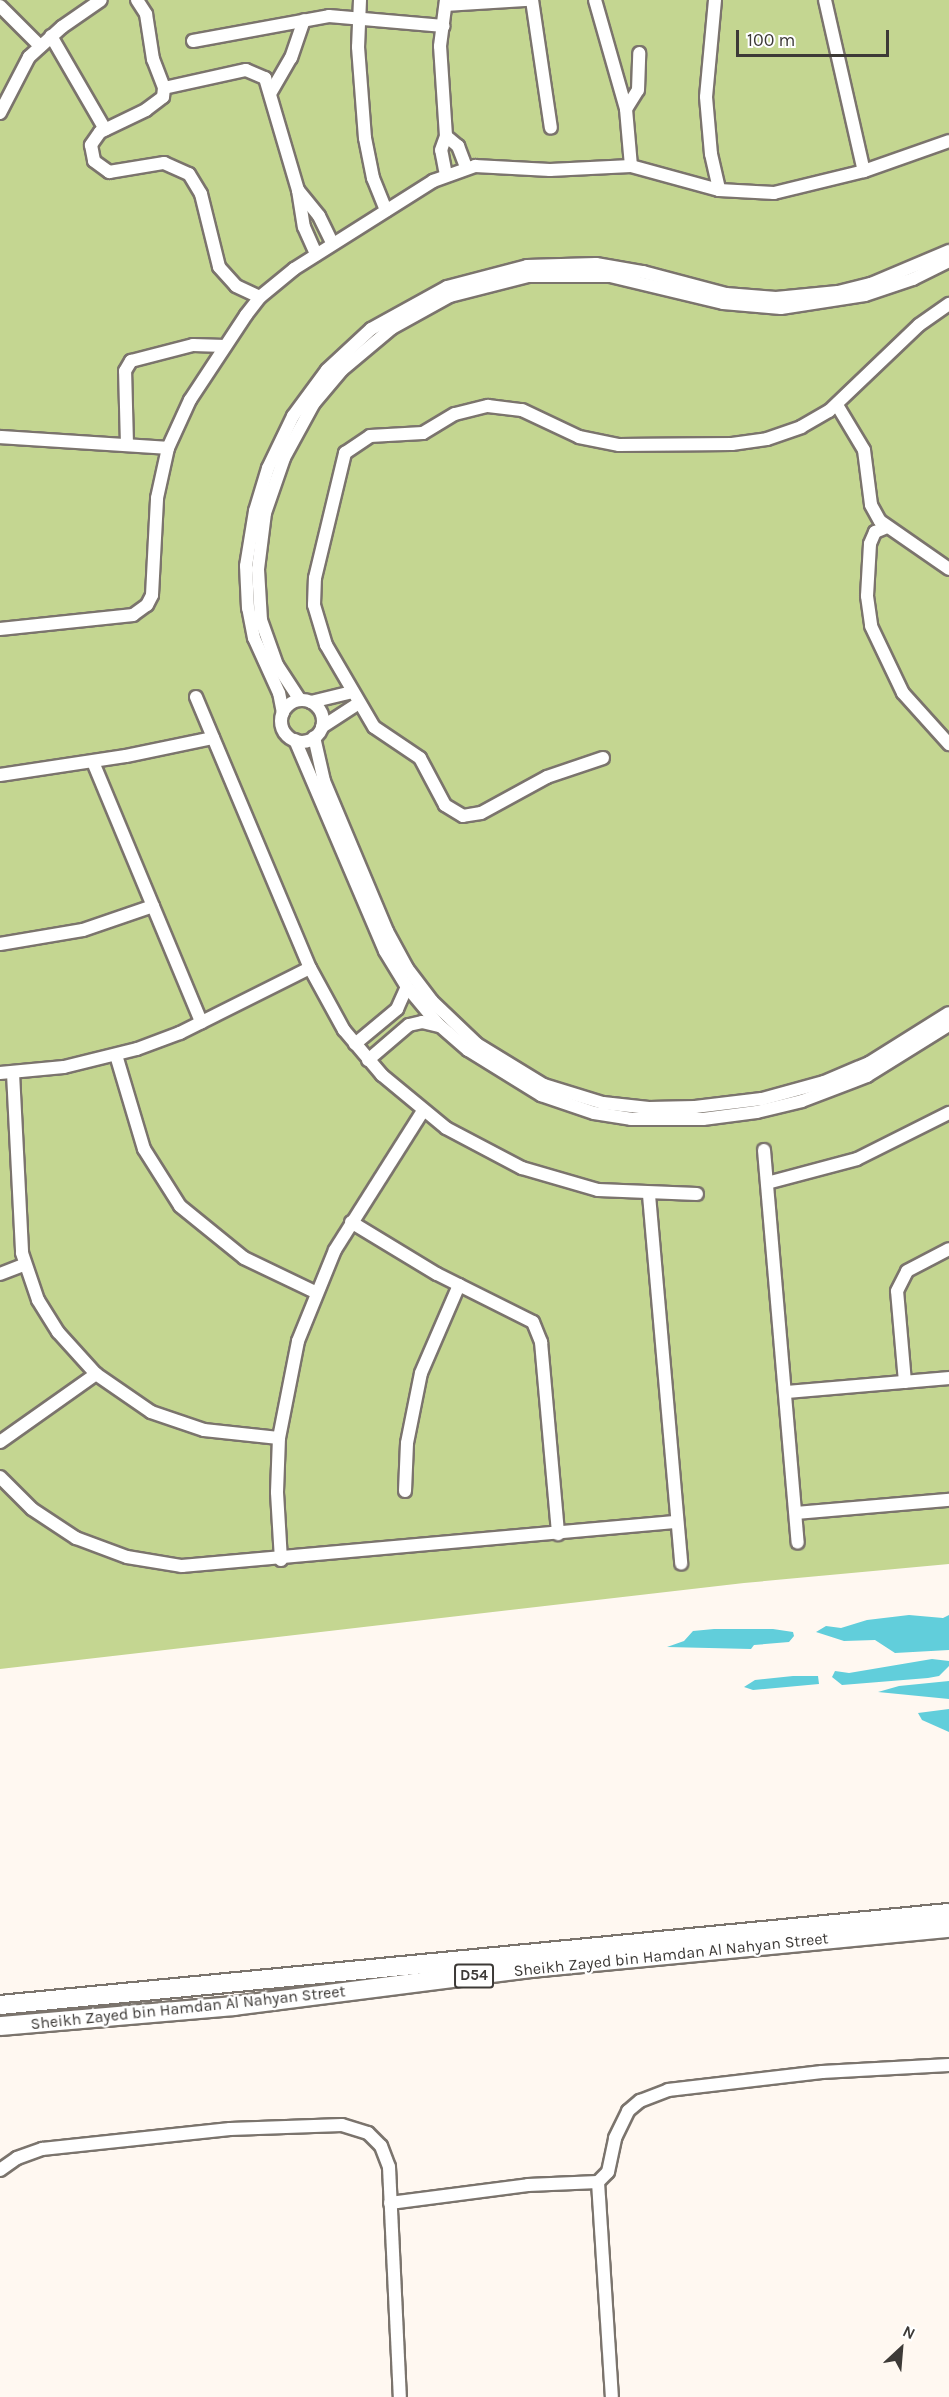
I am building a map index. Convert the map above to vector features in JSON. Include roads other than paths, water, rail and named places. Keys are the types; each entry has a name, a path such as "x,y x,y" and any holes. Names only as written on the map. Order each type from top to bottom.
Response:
{"highway":[{"name":"Sheikh Zayed bin Hamdan Al Nahyan Street","path":"0,2005 949,1913"},
{"name":"Sheikh Zayed bin Hamdan Al Nahyan Street","path":"0,2026 234,2007 532,1968 949,1928"}],"street":[{"path":"0,113 18,73 40,46 101,0"},
{"path":"137,0 146,14 153,59 164,88 159,102 105,129 91,145 92,156 101,168 114,172 164,163 178,166 194,178 201,194 219,267 236,286 260,297"},
{"path":"360,0 359,20 366,144 373,178 386,210"},
{"path":"446,175 441,150 446,136 440,46 447,2 527,0"},
{"path":"532,0 551,128"},
{"path":"595,0 626,109 631,166"},
{"path":"715,0 706,97 711,154 719,190"},
{"path":"825,0 864,171"},
{"path":"0,6 40,46"},
{"path":"193,41 329,16 444,26"},
{"path":"271,92 291,58 304,20"},
{"path":"51,36 105,129"},
{"path":"626,109 638,90 639,53"},
{"path":"164,88 249,69 265,78 298,190 302,221 316,254"},
{"path":"446,136 458,146 466,167"},
{"path":"0,629 133,615 147,605 152,595 157,498 168,448 190,400 225,346 260,297 332,243 446,175 466,167 550,170 631,166 719,190 755,194 793,191 864,171 949,141"},
{"path":"298,190 319,216 332,243"},
{"path":"949,251 871,284 786,297 726,294 643,272 596,264 527,266 447,287 385,319 341,356 304,400 275,450 255,511 246,566 248,608 254,638 279,693 283,729 295,740 385,951 406,987 440,1026 486,1063 558,1102 613,1117 677,1120 757,1112 824,1093 888,1065 949,1025"},
{"path":"949,261 864,295 782,308 723,303 610,276 528,276 450,296 392,328 342,370 314,403 284,458 265,513 258,569 261,620 277,665 305,701 321,713 318,732 324,781 387,931 407,968 432,1001 477,1044 544,1084 582,1098 626,1106 695,1107 751,1101 804,1089 862,1066 905,1044 949,1013"},
{"path":"603,758 536,782 475,815 463,816 445,806 420,758 380,733 356,697 322,636 313,596 338,472 345,453 356,443 378,434 423,433 465,411 500,406 533,414 567,432 606,444 732,444 784,434 837,405 920,325 949,304"},
{"path":"127,445 125,371 131,361 193,345 225,346"},
{"path":"837,405 864,450 871,505 887,527 948,566"},
{"path":"0,437 168,448"},
{"path":"887,527 875,532 870,544 867,596 871,626 903,693 949,744"},
{"path":"283,713 305,701 356,697"},
{"path":"295,740 318,732 356,697"},
{"path":"196,698 310,968 355,1044 368,1060 423,1111 485,1152 540,1175 598,1190 649,1195 697,1194"},
{"path":"0,775 93,762 213,738"},
{"path":"93,762 201,1022"},
{"path":"0,944 83,930 153,906"},
{"path":"279,1438 222,1433 175,1422 142,1407 96,1374 48,1317 24,1265 7,1073 116,1055 201,1022 310,968"},
{"path":"355,1044 397,1009 406,987"},
{"path":"368,1060 392,1038 416,1023 440,1026"},
{"path":"380,1024 392,1038"},
{"path":"116,1055 144,1149 180,1206 244,1258 315,1292"},
{"path":"281,1560 277,1492 279,1438 291,1365 315,1292 351,1222 423,1111"},
{"path":"767,1183 857,1159 949,1113"},
{"path":"764,1150 787,1392 798,1544"},
{"path":"649,1195 681,1564"},
{"path":"351,1222 459,1286 522,1313 533,1322 540,1335 558,1533"},
{"path":"905,1382 897,1290 907,1270 949,1249"},
{"path":"0,1274 24,1265"},
{"path":"405,1491 407,1443 418,1384 437,1328 459,1286"},
{"path":"0,1442 96,1374"},
{"path":"787,1392 949,1378"},
{"path":"0,1477 32,1509 60,1529 127,1557 182,1566 281,1560 677,1522"},
{"path":"796,1513 949,1500"},
{"path":"390,2202 528,2185 598,2182 608,2172 615,2138 628,2111 640,2101 668,2090 822,2072 949,2065"},
{"path":"0,2170 25,2154 50,2148 263,2126 342,2125 368,2133 381,2146 388,2167 400,2397"},
{"path":"598,2182 612,2397"}],"water":[{"path":"909,1615 943,1618 949,1615 949,1650 895,1653 875,1640 844,1641 816,1632 826,1626 841,1628 867,1620"},
{"path":"773,1629 793,1632 794,1636 789,1642 754,1645 751,1649 667,1647 684,1641 693,1631"},
{"path":"932,1659 949,1661 949,1666 939,1676 842,1685 832,1677 835,1671 849,1673"},
{"path":"818,1676 819,1684 753,1690 744,1687 755,1680"},
{"path":"949,1681 949,1699 878,1692 899,1686"},
{"path":"949,1709 949,1732 922,1720 918,1713"}]}
